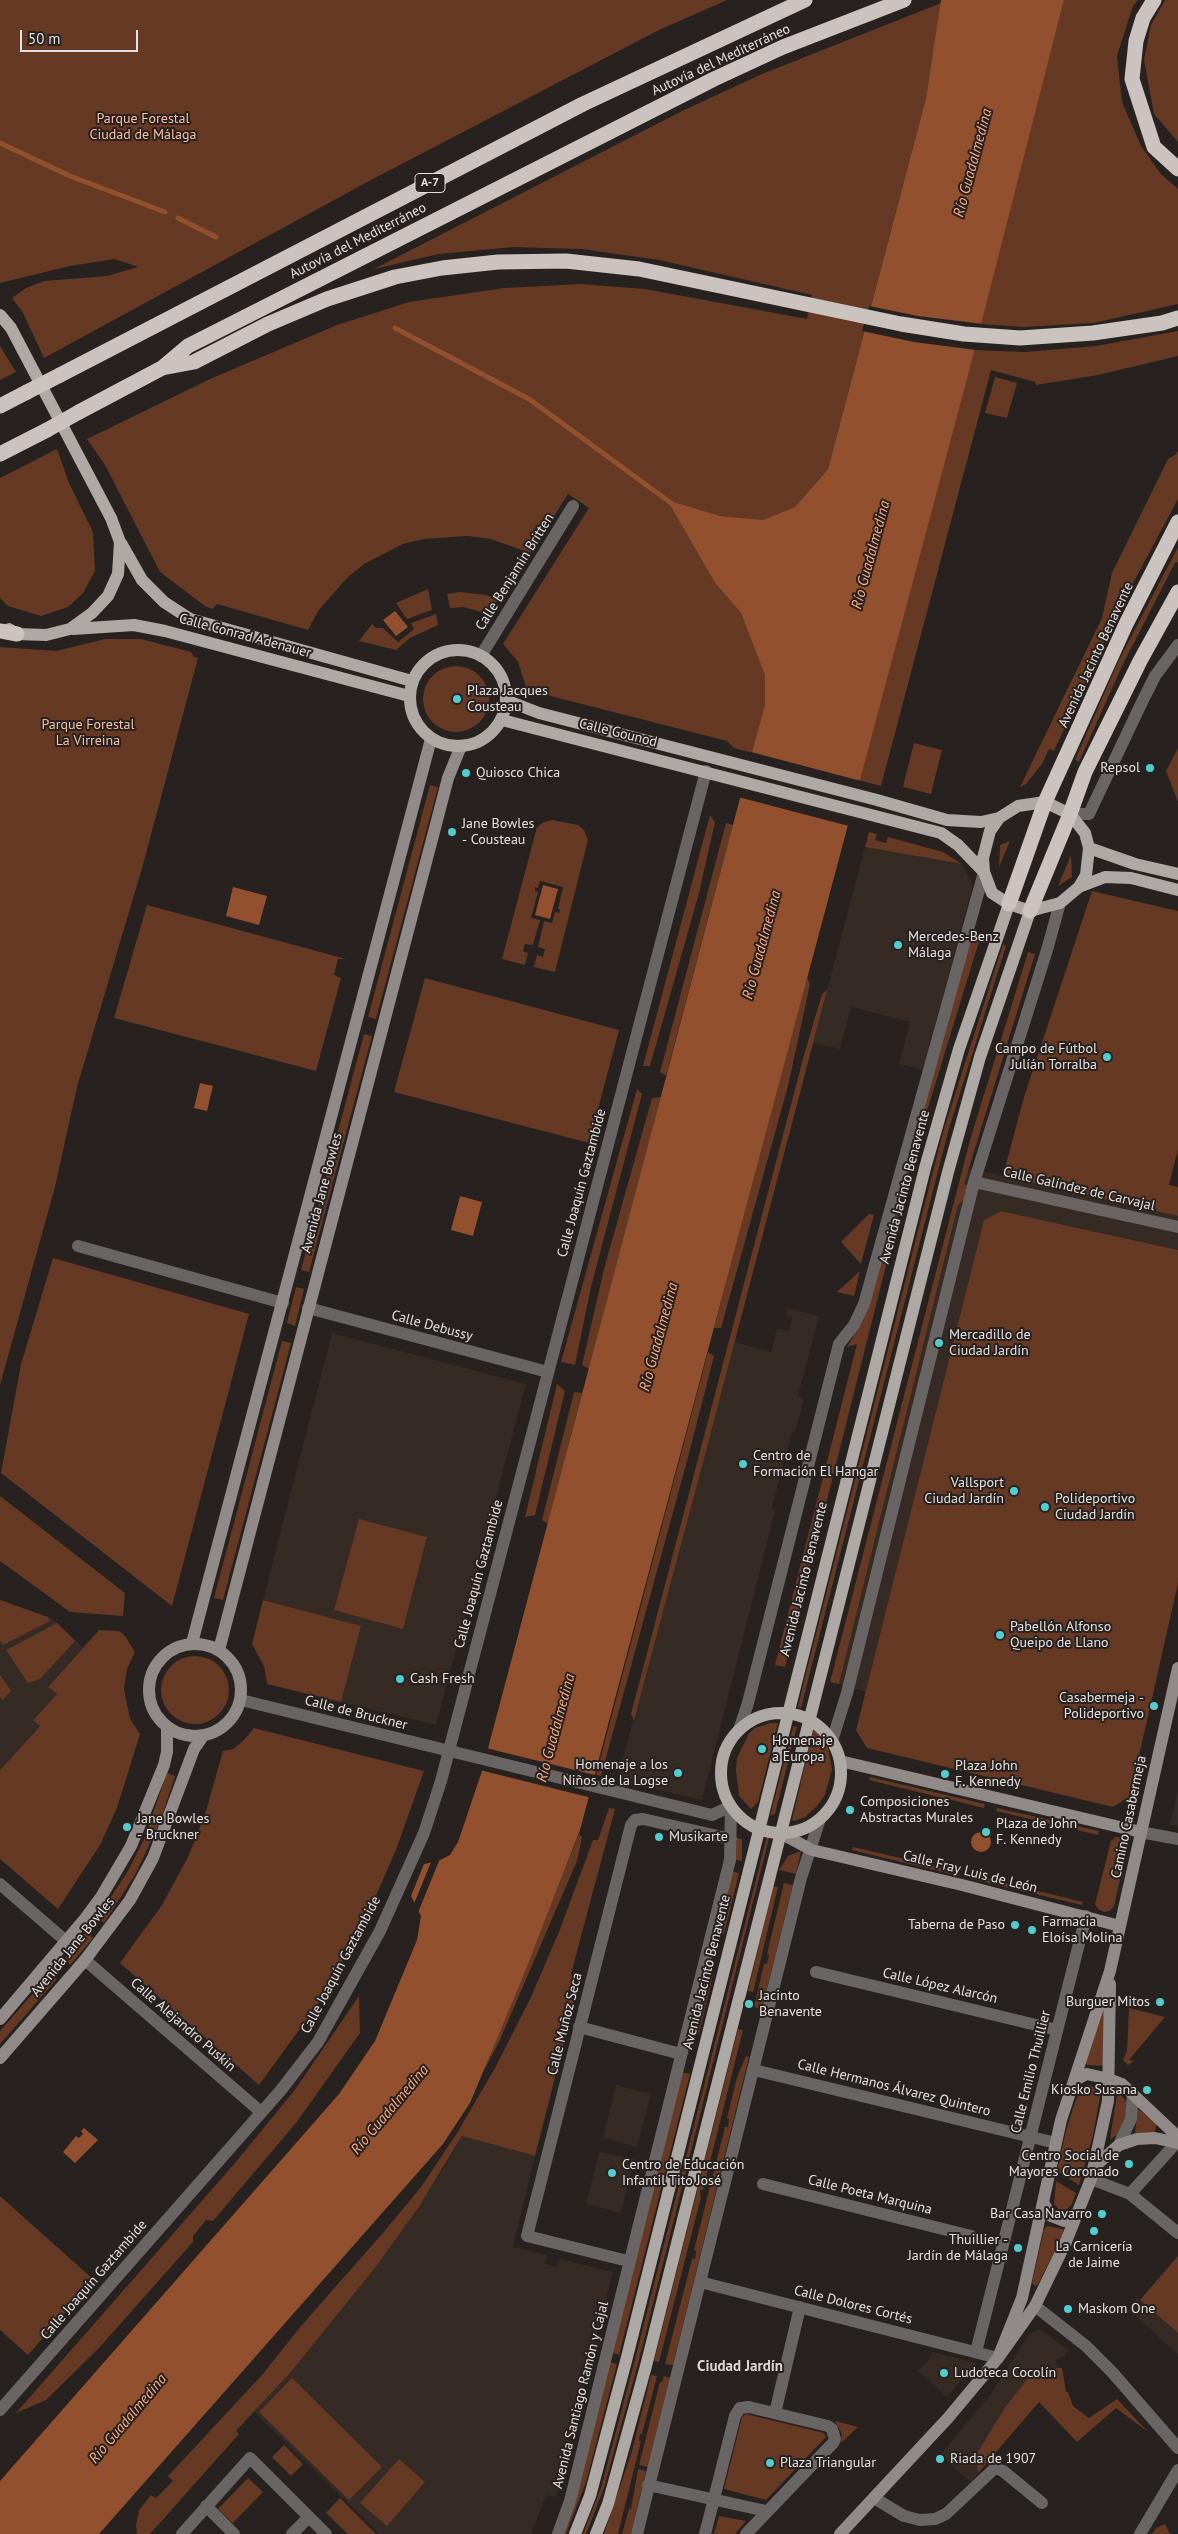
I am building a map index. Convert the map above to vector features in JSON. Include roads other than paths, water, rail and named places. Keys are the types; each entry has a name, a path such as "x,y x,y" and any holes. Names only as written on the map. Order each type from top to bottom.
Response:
{"highway":[{"name":"Autovía del Mediterráneo","path":"0,406 583,104 805,0"},
{"name":"Autovía del Mediterráneo","path":"0,454 162,368 188,346 714,79 783,47 904,0"},
{"path":"1154,0 1143,18 1136,41 1132,79 1154,146 1178,170"},
{"path":"162,368 194,362 268,324 327,299 395,277 442,268 488,263 566,260 639,270 711,283 810,306 964,334 1020,338 1093,334 1162,323 1178,318"},
{"name":"Avenida Jacinto Benavente","path":"1009,904 1044,802 1126,624 1178,522"},
{"path":"1030,911 1070,814 1085,772 1140,661 1178,592"},
{"path":"0,632 17,634"}],"main road":[{"path":"0,315 11,328 111,518 120,542 118,574 108,596 92,613 70,629 46,635 17,634 0,624"},
{"name":"Calle Conrad Adenauer","path":"120,542 142,580 164,602 190,619 412,681"},
{"name":"Calle Conrad Adenauer","path":"70,629 134,626 166,631 409,696"},
{"path":"455,648 482,654 498,669 506,683 508,701 502,720 488,737 475,744 461,746 446,744 432,739 417,725 411,712 409,696 412,681 427,659 455,648"},
{"name":"Calle Gounod","path":"508,701 539,713 877,800 947,820 981,822 999,818"},
{"name":"Calle Gounod","path":"502,720 726,776 941,834 958,845 984,872"},
{"name":"Avenida Jane Bowles","path":"192,1643 432,739"},
{"name":"Avenida Jane Bowles","path":"219,1650 446,786 461,746"},
{"path":"1044,802 1070,814 1085,833 1089,848 1086,875 1079,887"},
{"name":"Avenida Jacinto Benavente","path":"1030,911 1009,904 992,893 984,872 985,843 990,831 999,818 1018,806 1044,802"},
{"path":"1089,848 1135,864 1178,874"},
{"path":"596,2534 608,2504 669,2275 808,1719 948,1172 980,1057 1030,911 1060,903 1079,887 1104,876 1131,878 1178,890"},
{"name":"Avenida Jacinto Benavente","path":"575,2534 590,2496 650,2267 925,1168 960,1049 1009,904"},
{"path":"192,1643 207,1644 219,1650 230,1661 238,1674 241,1700 235,1714 226,1724 203,1736 187,1736 167,1727 152,1708 148,1686 151,1671 165,1653 181,1645 192,1643"},
{"name":"Camino Casabermeja","path":"1110,1971 1178,1668"},
{"path":"780,1833 802,1830 820,1819 839,1791 840,1761 832,1741 822,1728 808,1719 788,1713 770,1714 753,1720 739,1730 724,1753 721,1781 731,1806 743,1820 759,1829 780,1833 812,1850"},
{"name":"Avenida Jane Bowles","path":"0,2019 67,1942 101,1897 131,1846 164,1765 167,1752 167,1727"},
{"name":"Avenida Jane Bowles","path":"0,2058 85,1960 130,1900 153,1858 194,1749 203,1736"},
{"path":"840,1761 1141,1832"},
{"name":"Calle Fray Luis de León","path":"812,1850 1086,1916 1120,1926"},
{"path":"840,2534 931,2437 998,2358 1035,2306 1076,2216 1092,2173 1108,2101 1110,1971"},
{"path":"998,2358 1022,2298 1034,2253 1061,2120 1110,1971"},
{"path":"1075,2080 1087,2074 1122,2084 1177,2141"},
{"path":"1092,2173 1118,2145 1137,2139 1155,2138 1177,2141"},
{"path":"1043,2202 1051,2216 1064,2221 1076,2216"}],"street":[{"name":"Calle Benjamin Britten","path":"482,654 573,506"},
{"path":"1070,814 1089,814 1112,761 1150,685 1178,644"},
{"name":"Calle Joaquín Gaztambide","path":"0,2410 261,2112 318,2042 380,1932 424,1833 448,1751 706,771"},
{"name":"Avenida Jacinto Benavente","path":"739,1730 748,1703 840,1344 854,1326 864,1304 984,872"},
{"path":"832,1741 847,1693 974,1182 1060,903"},
{"name":"Calle Galíndez de Carvajal","path":"974,1182 1178,1227"},
{"path":"78,1246 283,1303"},
{"name":"Calle Debussy","path":"308,1308 548,1372"},
{"name":"Calle de Bruckner","path":"241,1700 712,1815 731,1806"},
{"name":"Avenida Jacinto Benavente","path":"628,2261 730,1860 731,1806"},
{"name":"Calle Muñoz Seca","path":"628,2261 527,2236 631,1825 635,1820 643,1819 730,1840"},
{"path":"637,2534 802,1878 820,1819"},
{"path":"1141,1832 1178,1838"},
{"path":"0,1884 67,1942"},
{"name":"Calle Emilio Thuillier","path":"976,2352 1086,1916"},
{"name":"Calle Alejandro Puskin","path":"85,1960 261,2112"},
{"name":"Calle López Alarcón","path":"816,1972 1058,2030"},
{"path":"579,2028 681,2054"},
{"name":"Calle Hermanos Álvarez Quintero","path":"754,2070 1056,2143"},
{"path":"1118,2145 1131,2119 1133,2095"},
{"path":"1130,2194 1177,2141"},
{"path":"1092,2173 1130,2194 1178,2233"},
{"name":"Calle Poeta Marquina","path":"763,2184 971,2236"},
{"name":"Avenida Santiago Ramón y Cajal","path":"558,2534 570,2501 628,2261"},
{"name":"Calle Dolores Cortés","path":"700,2282 998,2358"},
{"path":"1035,2306 1086,2346 1112,2372 1178,2448"},
{"path":"775,2413 800,2307"},
{"path":"705,2534 735,2416 740,2408 749,2407 828,2426 832,2429 835,2439 746,2534"},
{"path":"182,2534 250,2458 326,2534"},
{"path":"874,2498 904,2516 920,2520 935,2518 946,2514 995,2468 1003,2471 1042,2503"},
{"path":"1140,2534 1178,2470"},
{"path":"648,2485 766,2511"},
{"path":"206,2506 234,2534"},
{"path":"292,2534 309,2517"}],"water":[{"name":"Río Guadalmedina","path":"941,0 1064,0 968,375 580,1830 522,1979 470,2103 443,2144 99,2534 0,2534 0,2481 339,2094 375,2041 417,1940 421,1916 411,1896 424,1864 438,1861 450,1855 458,1842 482,1771 765,704 765,675 741,613 715,583 667,500 721,516 763,520 795,507 828,469 926,98"},
{"path":"395,611 408,627 396,636 383,620"},
{"path":"543,885 558,889 550,919 535,915"},
{"path":"233,887 267,896 259,925 226,916"},
{"path":"200,1083 213,1086 207,1111 194,1108"},
{"path":"460,1196 482,1202 473,1236 451,1230"},
{"path":"977,1832 985,1832 991,1838 991,1846 985,1852 977,1852 971,1846 971,1838"},
{"path":"84,2128 98,2140 75,2163 63,2152 76,2136 79,2138 83,2134 81,2131"}],"waterway":[{"path":"0,143 70,176 165,212"},
{"path":"178,218 216,237"},
{"path":"395,328 529,399 671,503"}],"place":[{"name":"Plaza Jacques Cousteau","path":"457,699"},
{"name":"Repsol","path":"1150,768"},
{"name":"Quiosco Chica","path":"466,773"},
{"name":"Jane Bowles - Cousteau","path":"452,832"},
{"name":"Mercedes-Benz Málaga","path":"898,945"},
{"name":"Campo de Fútbol Julíán Torralba","path":"1107,1057"},
{"name":"Mercadillo de Ciudad Jardín","path":"939,1343"},
{"name":"Centro de Formación El Hangar","path":"743,1464"},
{"name":"Vallsport Ciudad Jardín","path":"1014,1491"},
{"name":"Polideportivo Ciudad Jardín","path":"1045,1507"},
{"name":"Pabellón Alfonso Queipo de Llano","path":"1000,1635"},
{"name":"Cash Fresh","path":"400,1679"},
{"name":"Casabermeja - Polideportivo","path":"1154,1706"},
{"name":"Homenaje a Europa","path":"762,1749"},
{"name":"Homenaje a los Niños de la Logse","path":"678,1773"},
{"name":"Plaza John F. Kennedy","path":"945,1774"},
{"name":"Composiciones Abstractas Murales","path":"850,1810"},
{"name":"Jane Bowles - Bruckner","path":"127,1827"},
{"name":"Plaza de John F. Kennedy","path":"986,1832"},
{"name":"Musikarte","path":"659,1837"},
{"name":"Taberna de Paso","path":"1015,1925"},
{"name":"Farmacia Eloísa Molina","path":"1032,1930"},
{"name":"Burguer Mitos","path":"1160,2002"},
{"name":"Jacinto Benavente","path":"749,2004"},
{"name":"Kiosko Susana","path":"1147,2090"},
{"name":"Centro Social de Mayores Coronado","path":"1129,2164"},
{"name":"Centro de Educación Infantil Tito José","path":"612,2173"},
{"name":"Bar Casa Navarro","path":"1102,2214"},
{"name":"La Carnicería de Jaime","path":"1094,2231"},
{"name":"Thuillier - Jardín de Málaga","path":"1018,2248"},
{"name":"Maskom One","path":"1068,2309"},
{"name":"Ludoteca Cocolín","path":"944,2373"},
{"name":"Riada de 1907","path":"940,2459"},
{"name":"Plaza Triangular","path":"770,2463"}],"district":[{"name":"Ciudad Jardín","path":"740,2367"}],"park label":[{"name":"Parque Forestal Ciudad de Málaga","path":"143,128"},
{"name":"Parque Forestal La Virreina","path":"88,734"}]}
